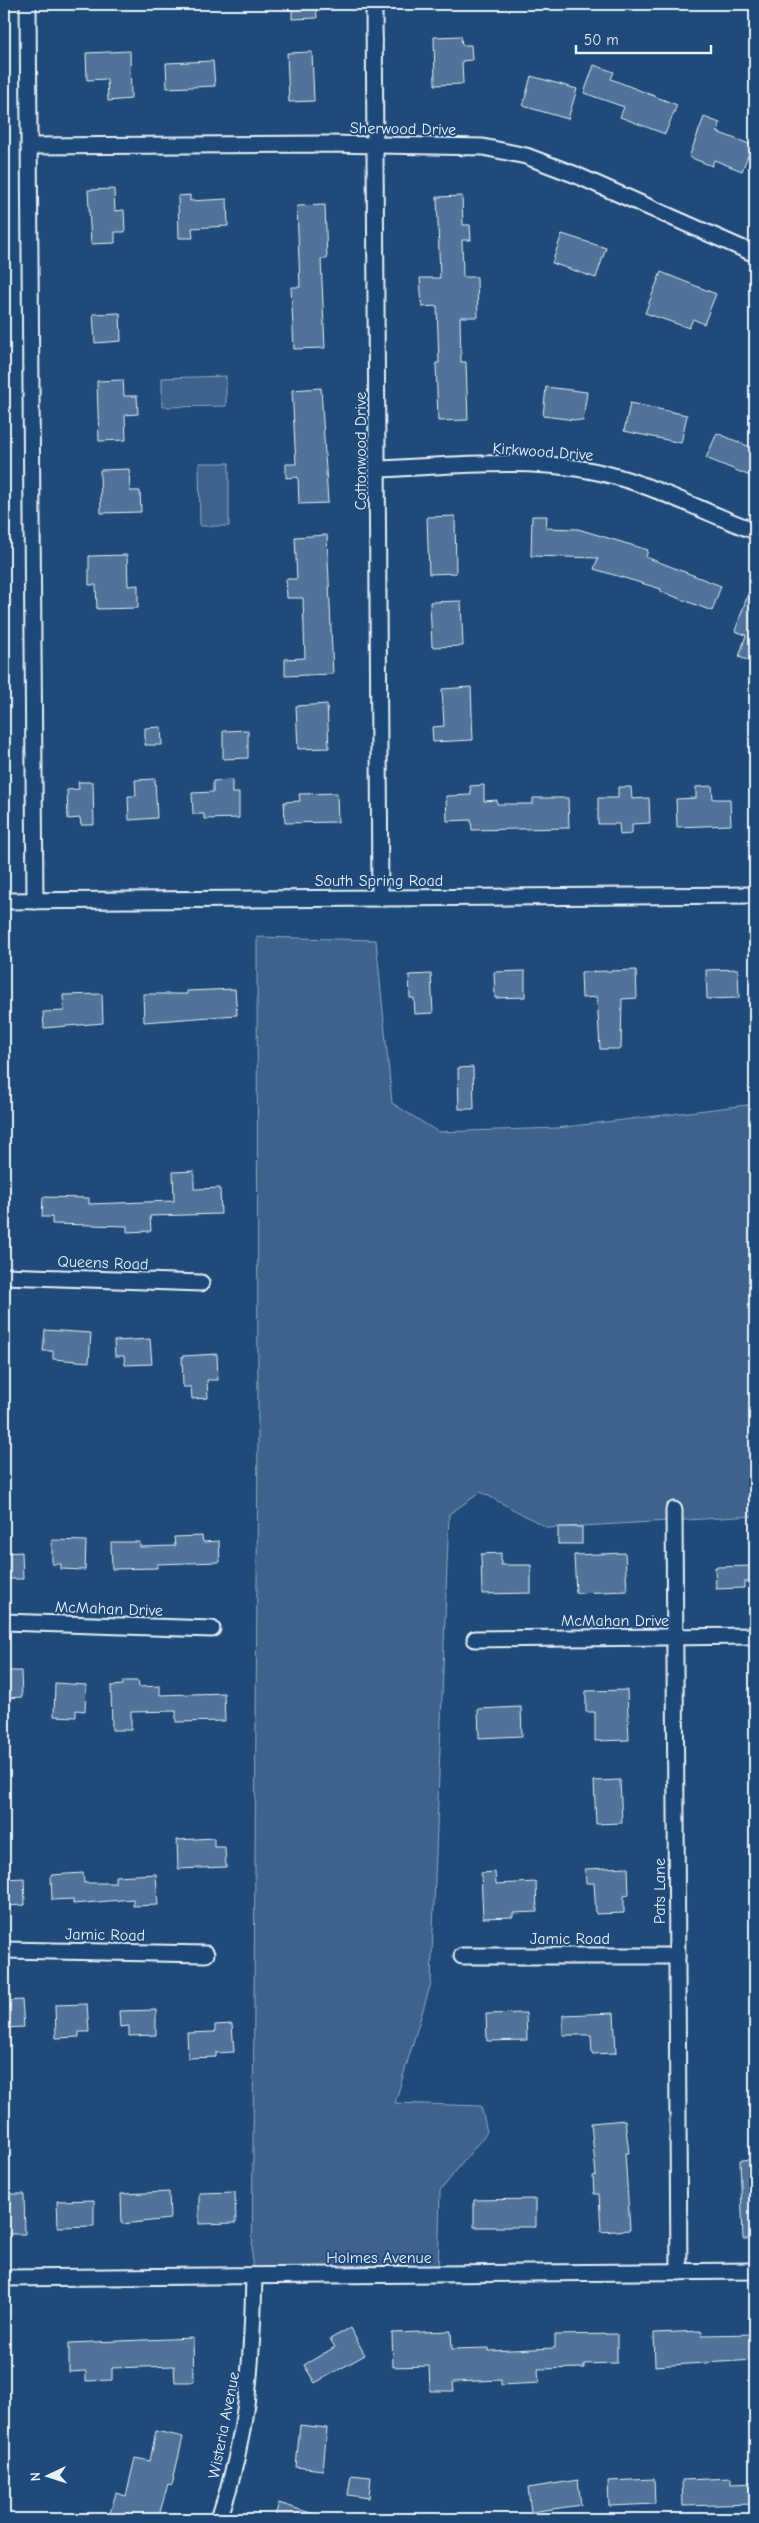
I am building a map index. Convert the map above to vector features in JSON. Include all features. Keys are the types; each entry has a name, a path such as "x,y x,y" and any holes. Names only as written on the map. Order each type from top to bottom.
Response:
{"street":[{"path":"28,4 35,901"},
{"name":"Cottonwood Drive","path":"374,4 380,897"},
{"name":"Sherwood Drive","path":"29,146 375,144 483,147 526,156 576,175 755,254"},
{"name":"Kirkwood Drive","path":"378,469 493,464 579,469 606,474 667,492 755,531"},
{"name":"South Spring Road","path":"4,901 755,895"},
{"name":"Queens Road","path":"4,1276 201,1283"},
{"name":"Pats Lane","path":"674,1510 680,2272"},
{"name":"McMahan Drive","path":"4,1622 212,1629"},
{"name":"McMahan Drive","path":"476,1639 755,1636"},
{"name":"Jamic Road","path":"4,1950 206,1954"},
{"name":"Jamic Road","path":"462,1956 677,1956"},
{"name":"Holmes Avenue","path":"4,2278 755,2271"},
{"name":"Wisteria Avenue","path":"219,2519 227,2495 247,2412 253,2351 254,2276"}],"shaded area":[{"path":"226,376 226,406 162,407 162,378"},
{"path":"199,463 229,463 229,526 200,526"},
{"path":"257,937 376,940 392,1103 438,1132 557,1128 755,1104 755,1516 548,1528 481,1492 449,1514 431,1983 395,2103 481,2106 487,2132 440,2191 438,2279 252,2280 258,1436"}],"building":[{"path":"292,4 316,4 317,18 292,19"},
{"path":"461,36 462,45 471,45 472,60 462,61 463,84 435,85 434,37"},
{"path":"130,51 131,99 108,101 107,79 87,80 86,53"},
{"path":"312,52 314,101 289,102 287,53"},
{"path":"213,61 215,86 167,88 166,63"},
{"path":"594,65 614,72 611,79 677,105 665,134 620,117 624,107 584,93"},
{"path":"531,76 577,89 568,119 523,106"},
{"path":"704,117 720,123 717,132 752,145 742,171 714,160 712,166 689,157"},
{"path":"114,189 115,211 124,210 125,232 115,232 115,243 91,244 88,190"},
{"path":"190,195 190,201 227,199 228,226 192,228 193,238 179,238 178,196"},
{"path":"462,196 463,225 470,225 471,240 462,240 463,277 477,277 478,317 460,317 461,362 466,362 468,420 438,421 436,363 439,363 437,306 422,307 420,278 440,278 437,197"},
{"path":"325,205 327,259 321,259 325,348 294,349 291,287 300,287 297,206"},
{"path":"562,234 606,248 596,278 552,263"},
{"path":"661,272 716,294 704,324 693,319 689,328 645,313"},
{"path":"120,313 121,341 95,343 93,314"},
{"path":"123,380 124,396 137,396 138,414 125,415 126,440 99,441 97,381"},
{"path":"546,387 587,392 583,421 543,416"},
{"path":"321,388 328,503 299,504 298,477 286,478 286,464 296,464 292,390"},
{"path":"630,403 687,415 681,443 624,431"},
{"path":"717,433 755,449 755,478 706,458"},
{"path":"129,469 130,491 140,491 141,512 101,513 100,470"},
{"path":"455,516 456,573 429,574 427,517"},
{"path":"532,516 547,516 546,528 578,529 648,550 646,557 721,586 712,611 660,591 661,589 594,569 598,558 531,556"},
{"path":"327,535 333,674 285,676 285,659 305,658 303,598 287,598 286,579 297,579 295,537"},
{"path":"127,555 128,586 138,585 138,608 97,609 96,585 89,585 89,556"},
{"path":"753,580 755,580 755,663 739,657 746,635 735,631"},
{"path":"461,601 463,646 432,647 430,602"},
{"path":"471,687 473,740 433,742 432,727 444,726 442,689"},
{"path":"327,704 329,748 298,749 296,706"},
{"path":"161,727 162,745 145,745 145,728"},
{"path":"248,730 248,758 223,759 223,731"},
{"path":"155,779 157,818 129,820 128,796 136,796 135,780"},
{"path":"232,780 232,793 239,793 239,818 204,819 204,814 193,814 192,793 213,792 213,781"},
{"path":"78,782 93,782 94,825 81,825 80,818 68,819 67,790 79,789"},
{"path":"484,785 484,801 497,800 497,804 533,804 533,798 568,798 569,828 472,830 471,820 447,821 446,796 471,795 470,786"},
{"path":"712,786 713,799 730,799 731,825 677,827 676,799 696,798 696,787"},
{"path":"618,787 631,787 632,799 649,798 650,823 632,824 632,834 620,835 619,824 598,824 598,798 618,798"},
{"path":"337,793 338,822 285,823 284,802 300,801 299,794"},
{"path":"738,969 739,998 707,999 706,970"},
{"path":"636,970 637,998 622,999 621,1049 600,1049 597,997 582,998 581,972"},
{"path":"525,971 525,997 495,998 494,972"},
{"path":"431,974 433,1013 415,1014 414,998 410,998 409,975"},
{"path":"235,989 237,1015 144,1022 143,994 187,994 187,991"},
{"path":"102,994 103,1023 44,1028 43,1012 64,1011 63,995"},
{"path":"473,1067 474,1109 459,1109 458,1068"},
{"path":"194,1171 194,1189 220,1188 221,1214 150,1216 151,1231 127,1232 127,1226 52,1224 52,1217 42,1217 43,1197 89,1198 89,1204 174,1201 173,1172"},
{"path":"45,1330 91,1333 89,1362 53,1359 53,1351 43,1351"},
{"path":"150,1339 152,1364 125,1365 124,1356 115,1356 114,1341"},
{"path":"217,1354 218,1380 207,1380 208,1398 192,1399 191,1387 183,1387 182,1356"},
{"path":"558,1527 582,1527 582,1544 558,1544"},
{"path":"202,1536 203,1542 219,1541 220,1562 157,1564 157,1568 112,1569 111,1542 140,1542 140,1547 175,1546 174,1537"},
{"path":"52,1540 86,1541 85,1570 61,1569 61,1564 52,1564"},
{"path":"22,1552 23,1579 4,1579 4,1553"},
{"path":"501,1553 501,1565 531,1565 531,1593 482,1594 481,1554"},
{"path":"625,1553 627,1591 576,1593 574,1555"},
{"path":"755,1566 755,1582 744,1582 744,1588 716,1589 715,1567"},
{"path":"4,1671 21,1671 22,1697 4,1698"},
{"path":"123,1681 138,1681 139,1687 160,1686 160,1695 224,1693 225,1721 176,1722 176,1711 131,1712 131,1730 112,1730 111,1686 123,1685"},
{"path":"55,1683 86,1685 85,1711 76,1710 76,1717 54,1716"},
{"path":"627,1690 629,1740 595,1741 595,1712 586,1712 586,1691"},
{"path":"521,1707 522,1736 479,1738 478,1709"},
{"path":"620,1780 622,1823 596,1824 594,1781"},
{"path":"214,1838 214,1847 225,1847 226,1867 178,1869 177,1840"},
{"path":"628,1867 629,1895 624,1896 624,1913 596,1914 594,1883 586,1883 585,1869"},
{"path":"495,1872 496,1884 536,1882 537,1912 513,1913 513,1917 483,1918 481,1873"},
{"path":"83,1873 84,1883 115,1883 115,1876 156,1874 158,1905 133,1906 133,1899 73,1904 73,1899 52,1900 51,1875"},
{"path":"24,1878 25,1905 4,1906 4,1879"},
{"path":"22,2000 24,2027 4,2028 4,2001"},
{"path":"87,2004 89,2032 79,2032 79,2037 56,2038 55,2005"},
{"path":"156,2010 156,2035 129,2036 129,2026 120,2027 119,2011"},
{"path":"526,2013 527,2040 487,2041 486,2014"},
{"path":"614,2013 616,2053 592,2054 591,2035 563,2035 563,2015"},
{"path":"232,2024 234,2052 216,2053 216,2057 188,2058 187,2033 215,2032 215,2025"},
{"path":"625,2120 629,2153 625,2153 630,2230 601,2232 599,2194 594,2194 593,2176 596,2175 591,2123"},
{"path":"755,2159 755,2239 743,2239 740,2160"},
{"path":"169,2192 170,2219 122,2224 121,2194"},
{"path":"235,2192 236,2223 199,2224 199,2193"},
{"path":"4,2194 24,2194 25,2234 4,2234"},
{"path":"536,2199 536,2227 474,2227 474,2200"},
{"path":"94,2200 94,2226 58,2227 57,2201"},
{"path":"350,2328 365,2355 315,2383 304,2365 335,2347 330,2339"},
{"path":"451,2331 452,2349 489,2348 489,2351 555,2348 555,2335 617,2334 617,2363 584,2364 584,2368 538,2369 539,2383 501,2385 501,2380 453,2382 454,2391 430,2391 429,2366 393,2367 392,2333"},
{"path":"702,2331 702,2335 755,2334 755,2360 655,2366 654,2333"},
{"path":"193,2338 194,2382 175,2382 174,2366 112,2368 112,2380 86,2381 86,2371 69,2372 69,2343"},
{"path":"300,2425 327,2428 323,2470 296,2467"},
{"path":"156,2431 183,2437 172,2485 168,2484 158,2519 130,2519 110,2513 116,2493 126,2496 135,2458 150,2461"},
{"path":"351,2475 371,2477 369,2498 348,2495"},
{"path":"731,2478 731,2484 755,2483 755,2504 683,2506 682,2480"},
{"path":"654,2479 655,2504 609,2506 608,2481"},
{"path":"578,2480 581,2505 531,2512 528,2488"},
{"path":"279,2503 320,2516 319,2519 274,2519"}]}
